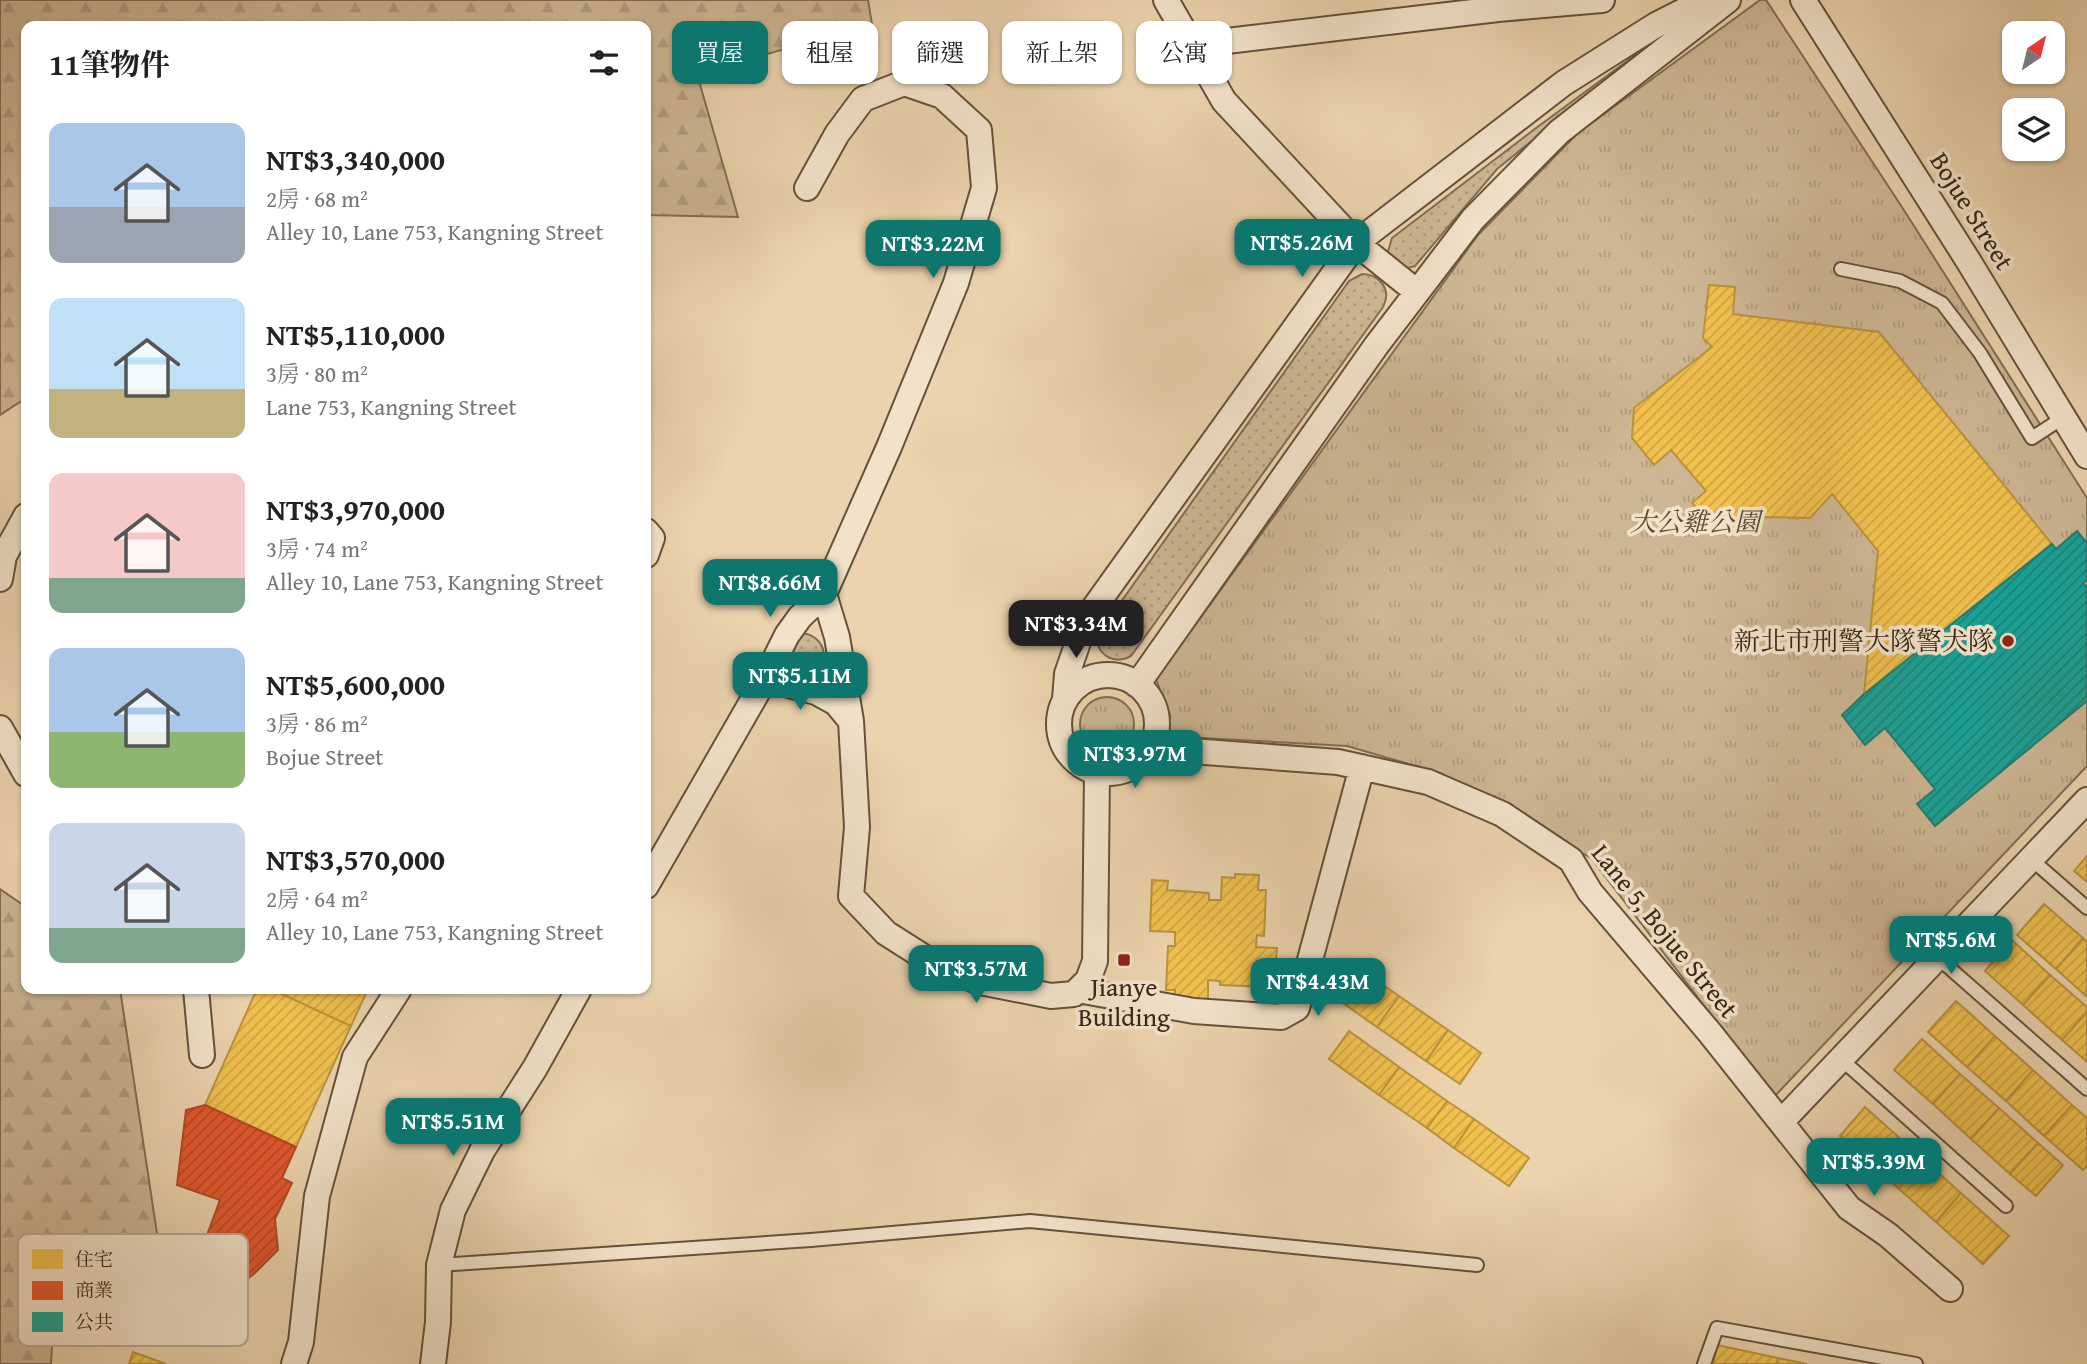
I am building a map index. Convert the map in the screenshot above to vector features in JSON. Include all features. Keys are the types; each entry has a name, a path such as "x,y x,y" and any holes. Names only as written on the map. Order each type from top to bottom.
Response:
{"street":[{"path":"1166,0 1179,21"},
{"path":"1232,40 1498,9 1602,0"},
{"path":"1065,699 1076,686 1090,678 1106,675 1123,678 1137,685 1148,696 1155,710 1157,726 1151,748 1134,766 1119,772 1087,769 1074,759 1064,746 1059,730 1059,714 1065,699 1067,674 1086,619 1356,243 1564,83 1656,26 1705,0"},
{"path":"1137,685 1376,346 1473,219 1559,132 1728,0"},
{"name":"Bojue Street","path":"1803,0 1969,262 2087,456"},
{"path":"651,877 795,622 824,594 956,283 984,188 979,130 942,96 904,83 863,99 837,134 807,187"},
{"path":"1215,84 1224,100 1356,243 1417,292"},
{"path":"0,579 4,556 21,525"},
{"path":"824,594 836,637 851,721 858,827 851,896 886,933 930,961 980,982 1051,996 1078,990 1088,980 1095,961 1097,771"},
{"path":"765,679 816,692 836,703 851,721"},
{"path":"0,728 21,765"},
{"name":"Lane 5, Bojue Street","path":"1151,748 1338,762 1427,782 1502,814 1571,860 1590,892 1782,1121"},
{"path":"1078,990 1195,1011 1281,1017 1297,1008 1362,767"},
{"path":"1950,1289 1888,1235 1849,1208 1782,1121 2087,800"},
{"path":"196,994 202,1055"},
{"path":"301,1357 317,1196 355,1057 396,994"},
{"path":"433,1364 438,1322 439,1265 453,1210 482,1151 535,1068 576,994"}],"lane":[{"path":"1841,269 1900,281 1942,303 1980,352 2032,438 2064,417"},
{"path":"2031,859 2087,908"},
{"path":"1937,957 2087,1089"},
{"path":"1841,1059 2006,1206"},
{"path":"439,1265 797,1241 1030,1221 1478,1265"},
{"path":"1704,1364 1717,1328 1916,1364"}],"green space":[{"path":"0,0 868,0 872,21 782,21 782,50 768,54 768,21 672,21 672,84 700,84 738,217 651,215 651,21 21,21 21,401 0,415"},
{"name":"大公雞公園","path":"1760,0 1766,0 1900,204 2087,498 2087,766 1774,1097 1591,858 1440,773 1347,746 1166,736 1170,715 1156,679 1478,235 1578,133"},
{"path":"1672,28 1497,169 1415,266 1404,269 1387,255 1392,238"},
{"path":"1362,274 1374,277 1383,284 1386,295 1383,307 1131,656 1119,660 1103,654 1096,637 1349,281"},
{"path":"801,633 817,639 824,652 821,666 808,677 787,672 782,666"},
{"path":"1107,697 1126,705 1134,724 1126,743 1107,751 1088,743 1080,724 1088,705"},
{"path":"0,889 21,904 21,994 121,994 157,1234 18,1234 18,1346 52,1346 51,1364 0,1364"}],"building: 住宅":[{"path":"1709,285 1735,287 1733,314 1879,332 2052,544 1864,694 1878,551 1832,494 1810,518 1763,517 1745,531 1729,532 1712,525 1692,503 1706,491 1671,450 1654,465 1632,438 1634,408 1712,347 1703,338"},
{"path":"2087,856 2087,882 2074,871"},
{"path":"1235,874 1259,875 1258,890 1266,890 1264,936 1257,935 1256,947 1277,948 1276,959 1284,959 1283,983 1267,982 1267,987 1220,985 1220,981 1208,980 1208,1000 1174,1006 1175,990 1166,990 1168,946 1175,946 1175,932 1150,931 1152,880 1168,881 1167,890 1209,893 1209,900 1221,900 1222,877 1235,878"},
{"path":"2044,904 2083,938 2056,969 2017,935"},
{"path":"2083,938 2087,942 2087,997 2056,969"},
{"path":"2012,940 2050,975 2023,1005 1985,971"},
{"path":"1349,962 1399,996 1377,1027 1327,992"},
{"path":"2050,975 2087,1007 2087,1012 2062,1040 2023,1005"},
{"path":"255,994 282,994 351,1026 296,1147 205,1105"},
{"path":"282,994 366,994 351,1026"},
{"path":"1399,996 1448,1030 1426,1061 1377,1027"},
{"path":"1956,1001 1995,1036 1967,1067 1928,1032"},
{"path":"2087,1012 2087,1062 2062,1040"},
{"path":"1448,1030 1481,1053 1460,1084 1426,1061"},
{"path":"1349,1031 1399,1067 1379,1095 1329,1059"},
{"path":"1995,1036 2033,1070 2006,1101 1967,1067"},
{"path":"1922,1039 1960,1074 1933,1104 1894,1070"},
{"path":"1399,1067 1447,1101 1427,1128 1379,1095"},
{"path":"2033,1070 2072,1105 2044,1136 2006,1101"},
{"path":"1960,1074 1999,1108 1971,1139 1933,1104"},
{"path":"1447,1101 1474,1119 1454,1148 1427,1128"},
{"path":"2072,1105 2087,1118 2087,1166 2083,1170 2044,1136"},
{"path":"1865,1107 1913,1150 1888,1179 1840,1136"},
{"path":"1999,1108 2038,1143 2010,1174 1971,1139"},
{"path":"1474,1119 1529,1158 1509,1186 1454,1148"},
{"path":"2038,1143 2063,1165 2036,1196 2010,1174"},
{"path":"1913,1150 1961,1193 1936,1222 1888,1179"},
{"path":"1961,1193 2009,1236 1983,1264 1936,1222"},
{"path":"1717,1345 1778,1358 1777,1364 1713,1364"},
{"path":"133,1352 166,1364 129,1364"},
{"path":"1778,1358 1807,1364 1777,1364"}],"building: 商業":[{"path":"205,1105 296,1147 282,1178 292,1183 275,1219 278,1250 248,1279 248,1234 207,1234 220,1200 177,1185 186,1110"}],"building: 公共":[{"name":"新北市刑警大隊警犬隊","path":"2077,531 2087,543 2087,580 2083,583 2087,588 2087,701 1935,826 1917,804 1935,789 1885,728 1865,745 1842,715 1864,694 2052,544 2056,549"}],"place":[{"name":"新北市刑警大隊警犬隊","path":"2008,641"},
{"name":"Jianye Building","path":"1124,960"}]}
